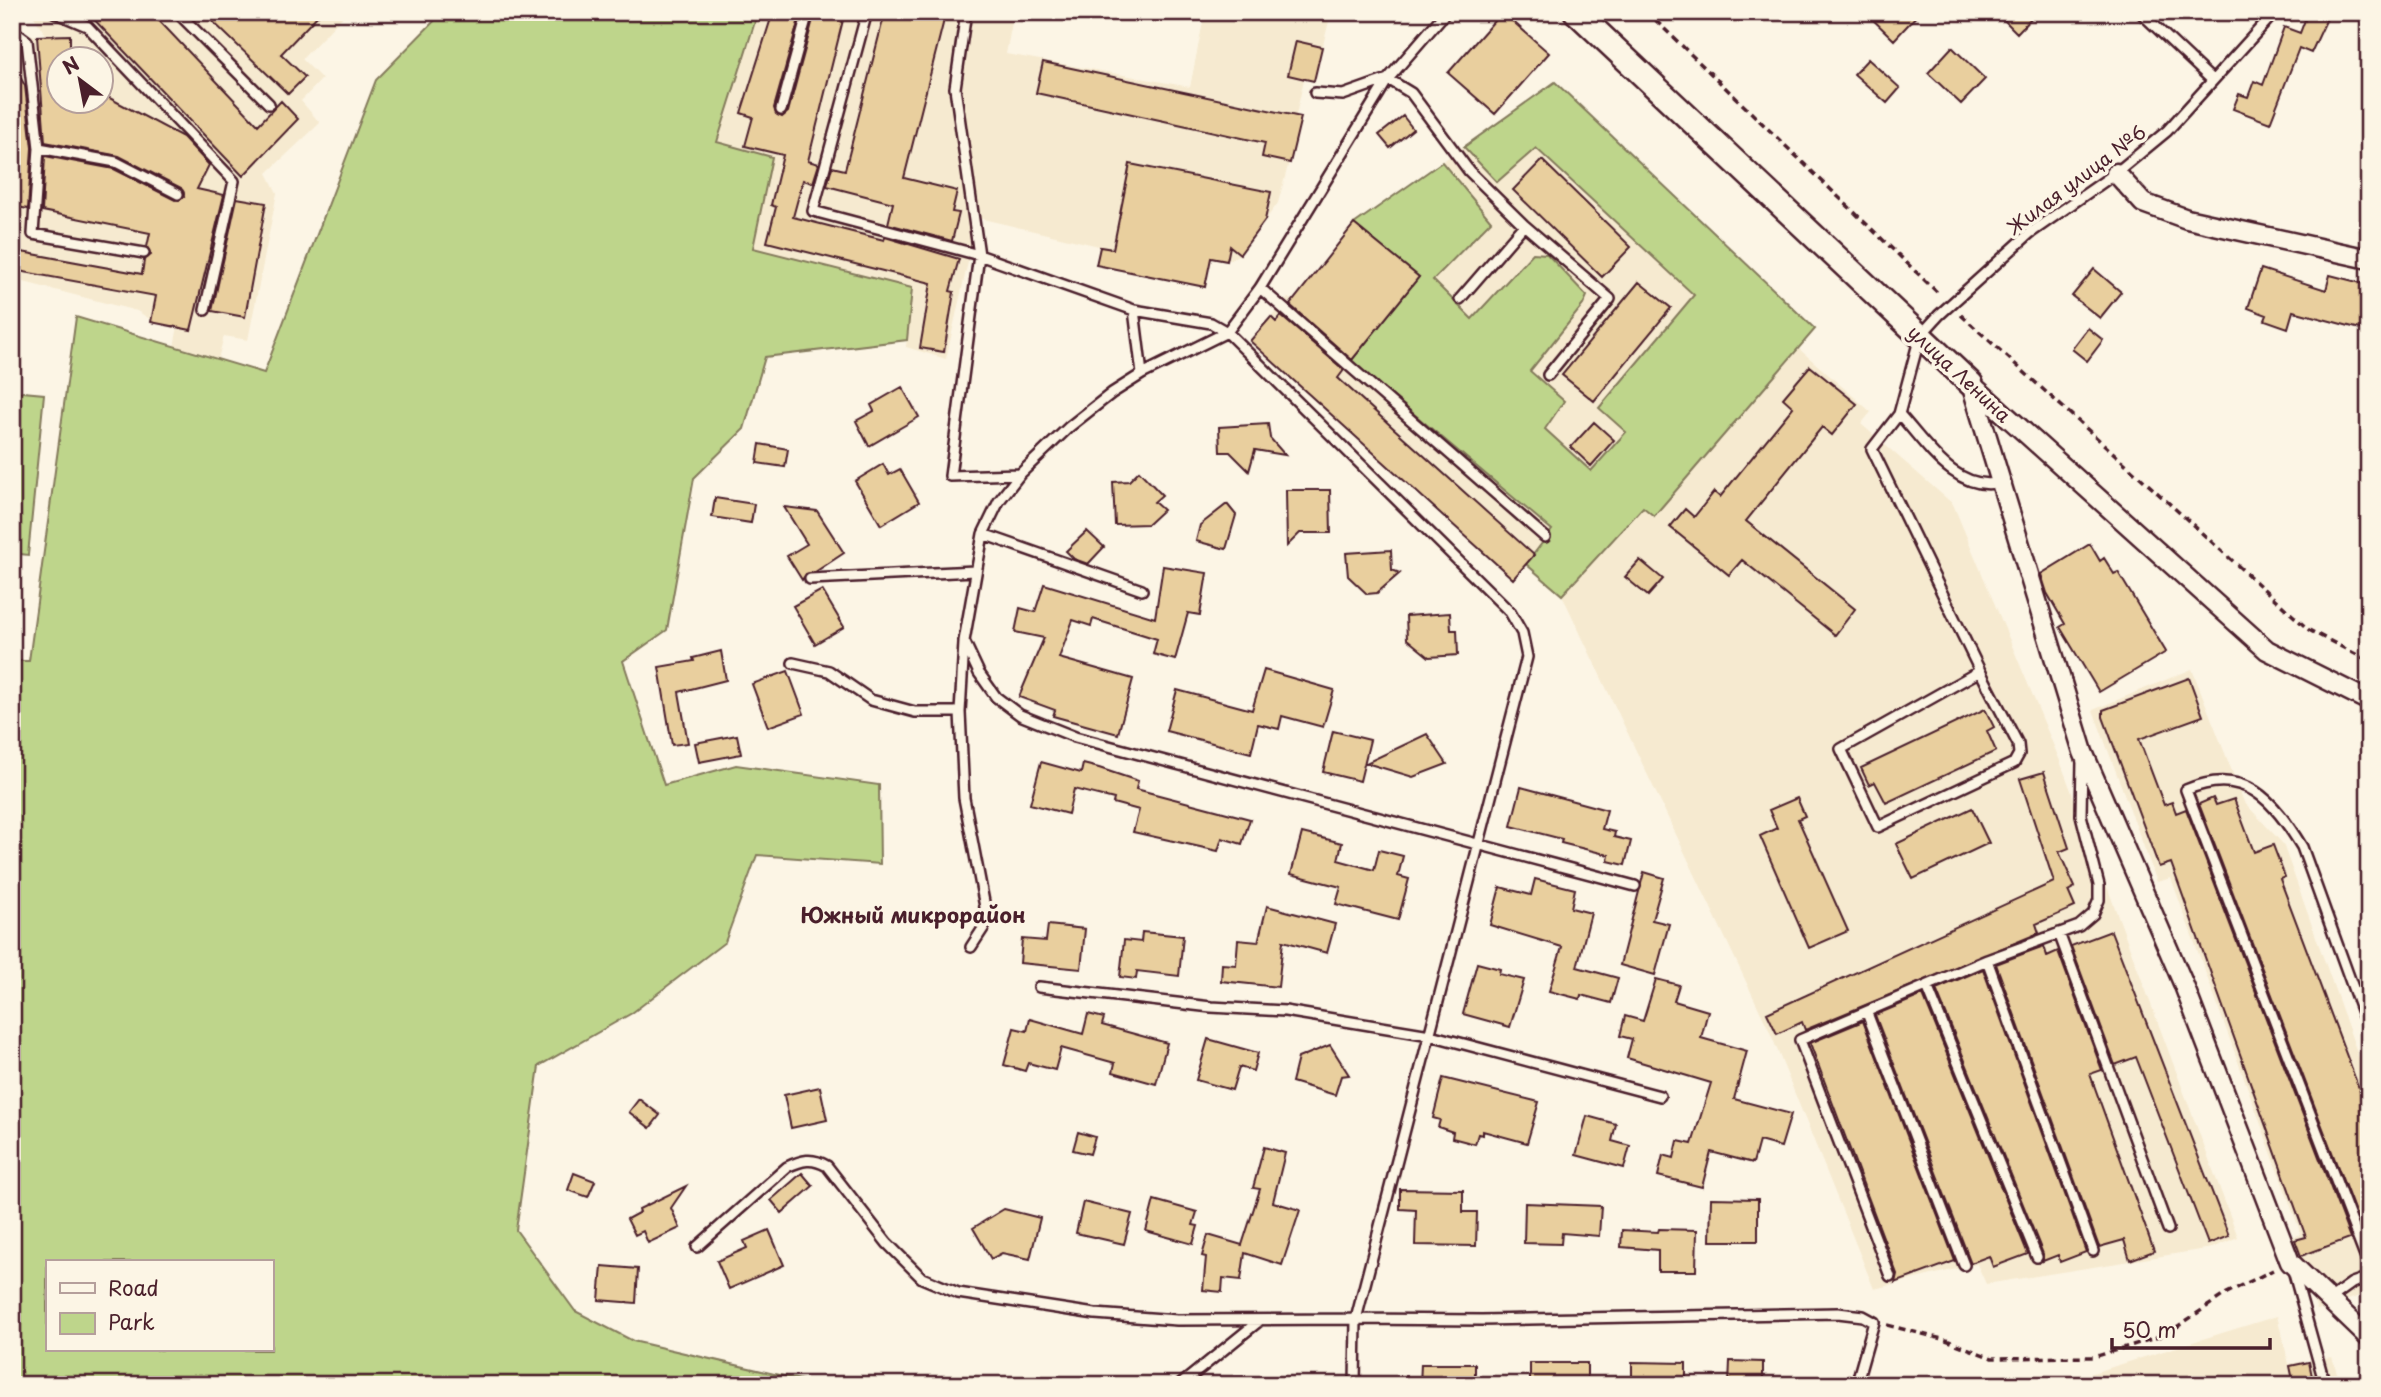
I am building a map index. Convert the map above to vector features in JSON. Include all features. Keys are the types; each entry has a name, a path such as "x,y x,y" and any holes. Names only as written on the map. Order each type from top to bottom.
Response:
{"street":[{"name":"улица Ленина","path":"1576,12 1971,384 2267,650 2369,701"},
{"path":"2116,173 2143,203 2187,219 2369,259"},
{"path":"1971,384 2082,752 2183,983 2290,1262 2369,1338"}],"lane":[{"path":"54,12 87,26 234,181 205,310"},
{"path":"177,12 269,104"},
{"path":"780,110 808,12"},
{"path":"867,12 813,211 979,255 1133,310 1211,323 1227,332 1510,612 1522,634 1527,657 1356,1319 1355,1385"},
{"path":"966,12 955,88 979,255 950,476 1020,474"},
{"path":"971,947 984,927 985,907 964,798 960,712 964,642 983,534 999,501 1020,474 1112,393 1142,374 1227,332 1260,288 1388,79 1446,12"},
{"path":"2140,12 2212,80"},
{"name":"Жилая улица №6","path":"1920,336 1950,304 2030,233 2116,173 2167,131 2275,12"},
{"path":"12,30 27,41 39,148 33,234 144,253"},
{"path":"1315,93 1343,95 1388,79"},
{"path":"1388,79 1411,93 1454,153 1524,225 1610,299 1548,375"},
{"path":"39,148 116,162 178,194"},
{"path":"1460,299 1524,225"},
{"path":"1260,288 1545,537"},
{"path":"1133,310 1142,374"},
{"path":"1920,336 1899,414 1872,449 2018,744 2020,754 2014,763 1878,827 1841,749 1980,671"},
{"path":"1899,414 1958,476 1990,485 2001,482"},
{"path":"983,534 1142,590"},
{"path":"810,579 975,571"},
{"path":"964,642 979,673 996,697 1020,715 1074,737 1635,886"},
{"path":"793,663 829,671 871,700 915,712 960,712"},
{"path":"1890,1276 1800,1040 1987,960 2080,926 2093,914 2099,900 2099,885 2081,815 2082,752"},
{"path":"2369,1032 2302,847 2285,819 2265,797 2244,784 2223,781 2203,783 2186,790 2369,1267"},
{"path":"2059,933 2168,1229"},
{"path":"1987,960 2094,1251"},
{"path":"1927,986 2037,1258"},
{"path":"1039,987 1211,1007 1284,1011 1430,1035 1660,1096"},
{"path":"1867,1013 1964,1265"},
{"path":"697,1247 787,1167 804,1160 818,1160 827,1166 887,1243 922,1278 958,1293 1096,1314 1177,1320 1482,1320 1838,1313 1863,1316 1874,1322 1856,1385"},
{"path":"2290,1262 2325,1385"},
{"path":"2330,1298 2352,1283 2369,1277"},
{"path":"1180,1385 1259,1321"}],"path":[{"path":"1647,12 1950,304 2309,630 2369,661"},
{"path":"1874,1322 1946,1339 1992,1358 2094,1357 2165,1335 2227,1293 2290,1262"}],"shaded area":[{"path":"31,12 347,12 302,59 322,79 301,101 320,123 267,173 277,193 248,340 224,336 218,359 174,347 178,326 153,321 137,311 12,279 12,37 47,37"},
{"path":"758,12 1014,12 1006,54 1190,87 1205,12 1324,12 1329,21 1314,81 1304,79 1296,115 1301,117 1278,203 1240,254 1227,261 1211,258 1205,287 1096,265 1099,246 978,218 946,359 906,347 911,288 753,248 772,158 717,143"},
{"path":"1555,82 1815,329 1798,348 1871,412 1861,424 1953,504 2060,761 2238,1237 2212,1248 1986,1284 1977,1264 1874,1289 1770,1032 1562,595 1526,565 1513,579 1250,341 1288,298 1293,301 1354,224"},
{"path":"2192,669 2244,802 2283,844 2369,1086 2369,1293 2317,1310 2291,1238 2301,1234 2171,878 2157,882 2093,710"},
{"path":"2277,1316 2289,1364 2332,1357 2341,1385 2054,1385"}],"green space":[{"path":"443,12 758,12 717,142 772,157 753,248 912,288 907,340 765,357 744,429 694,478 667,630 623,661 664,785 736,765 879,785 880,864 757,855 725,942 632,1013 539,1066 516,1230 575,1311 633,1341 822,1385 12,1385 12,661 29,661 76,317 264,373 376,80"},
{"path":"1555,82 1815,329 1654,516 1643,507 1562,595 1526,564 1552,530 1351,361 1419,277 1354,224 1442,162 1491,221 1433,280 1472,319 1533,253 1547,254 1587,296 1583,305 1530,371 1564,401 1545,429 1591,471 1626,432 1599,408 1694,295 1536,148 1497,182 1464,147"},
{"path":"12,391 44,394 28,555 12,553"}],"building":[{"path":"87,12 151,12 258,125 281,101 298,119 243,176"},
{"path":"203,12 321,12 281,54 305,77 288,94"},
{"path":"773,12 801,12 774,108 776,114 782,117 788,112 815,12 845,12 808,161 819,164 813,183 803,180 793,217 884,240 885,237 959,259 950,291 954,292 944,352 920,348 931,283 767,242 776,207 771,205 783,155 745,146 753,117 741,113"},
{"path":"885,12 946,12 904,178 957,191 952,212 959,213 952,241 888,224 893,203 827,186 832,167 845,170"},
{"path":"1502,12 1549,53 1495,114 1448,73"},
{"path":"1865,12 1920,12 1894,40"},
{"path":"1996,12 2037,12 2017,33"},
{"path":"2308,12 2330,12 2311,53 2299,48 2270,123 2233,109 2239,94 2248,97 2254,81 2263,85 2284,27 2300,33"},
{"path":"70,35 70,46 46,46 46,116 116,116 116,101 183,137 209,165 197,189 224,195 191,330 151,322 156,296 13,270 16,251 142,274 144,260 151,255 147,247 150,233 42,211 45,156 114,169 175,200 184,197 181,188 119,156 45,142 37,36"},
{"path":"1296,41 1322,47 1314,81 1288,75"},
{"path":"1952,47 1985,79 1961,104 1928,73"},
{"path":"1868,59 1900,88 1887,103 1854,74"},
{"path":"12,62 25,86 32,148 28,209 12,206"},
{"path":"1043,62 1301,117 1290,163 1262,157 1265,143 1036,93"},
{"path":"1403,116 1413,129 1390,148 1379,135"},
{"path":"1542,160 1631,247 1602,277 1513,190"},
{"path":"1130,164 1271,192 1265,220 1240,254 1230,246 1227,261 1211,258 1205,287 1096,265 1100,247 1113,249"},
{"path":"237,198 266,203 245,317 212,311"},
{"path":"1354,224 1419,277 1352,360 1290,305"},
{"path":"2094,269 2121,292 2100,318 2072,296"},
{"path":"2261,269 2326,290 2330,275 2369,285 2369,313 2364,330 2293,311 2288,328 2265,320 2267,315 2248,308"},
{"path":"1639,282 1671,308 1594,401 1562,375"},
{"path":"1281,316 1344,370 1338,378 1534,555 1513,579 1250,341 1271,317 1276,322"},
{"path":"2088,328 2103,340 2087,361 2072,349"},
{"path":"1810,366 1857,404 1832,435 1822,427 1746,521 1855,609 1835,635 1742,560 1729,575 1670,527 1685,509 1694,517 1714,492 1720,497 1793,407 1783,398"},
{"path":"902,387 919,417 869,446 856,421 874,411 871,405"},
{"path":"1594,422 1614,440 1591,466 1571,447"},
{"path":"1268,424 1270,438 1285,455 1255,450 1249,471 1230,452 1220,452 1219,427"},
{"path":"760,444 788,449 785,467 757,463"},
{"path":"883,464 889,475 900,469 919,502 881,525 855,481"},
{"path":"1139,471 1162,495 1154,502 1163,510 1148,524 1115,525 1113,482 1129,481"},
{"path":"1286,490 1330,490 1331,533 1300,533 1287,546"},
{"path":"715,498 754,504 751,523 712,517"},
{"path":"1227,504 1236,515 1226,549 1196,541 1200,525"},
{"path":"784,507 817,511 844,553 815,572 806,574 802,580 787,556 807,544"},
{"path":"1087,531 1104,547 1088,564 1074,559 1066,551"},
{"path":"2090,544 2100,561 2104,558 2114,574 2118,572 2166,652 2099,692 2060,627 2065,624 2047,593 2041,574"},
{"path":"1391,550 1392,570 1400,573 1377,593 1367,594 1348,576 1346,553"},
{"path":"1640,560 1663,579 1648,596 1625,577"},
{"path":"1163,566 1207,573 1200,615 1188,613 1175,660 1153,654 1157,639 1093,619 1091,626 1073,620 1059,658 1133,679 1118,734 1053,716 1055,710 1019,697 1044,638 1015,632 1020,608 1035,612 1044,584 1155,618"},
{"path":"822,590 844,627 815,644 793,606"},
{"path":"1450,613 1451,630 1457,630 1458,655 1429,657 1407,639 1406,616"},
{"path":"721,651 726,680 679,692 688,743 672,745 659,667 694,661 693,658"},
{"path":"1264,670 1334,690 1323,727 1282,716 1279,729 1258,724 1251,753 1166,731 1177,690 1252,710"},
{"path":"788,671 804,714 768,727 752,684"},
{"path":"2189,678 2203,716 2139,739 2164,805 2172,802 2176,813 2186,809 2350,1238 2301,1256 2295,1240 2306,1237 2171,863 2159,867 2103,717 2103,710"},
{"path":"1985,709 1994,727 1987,731 1996,751 1886,803 1875,782 1869,785 1861,768"},
{"path":"1333,731 1370,740 1360,781 1323,772"},
{"path":"1427,734 1447,764 1413,777 1366,763"},
{"path":"737,735 741,754 699,762 695,743"},
{"path":"1041,762 1081,773 1083,764 1099,768 1138,781 1136,789 1250,819 1242,844 1222,838 1218,851 1133,832 1139,810 1113,803 1114,799 1074,789 1068,814 1030,804"},
{"path":"2044,772 2069,848 2059,852 2075,887 2068,891 2075,907 2036,924 2039,933 1805,1030 1802,1022 1777,1034 1767,1013 2054,882 2020,779"},
{"path":"1521,787 1607,810 1602,829 1615,832 1614,837 1631,841 1625,865 1608,861 1609,855 1561,843 1562,839 1511,826"},
{"path":"1797,798 1805,816 1798,819 1848,931 1809,948 1760,836 1777,828 1769,810"},
{"path":"2213,798 2216,805 2234,799 2254,852 2273,845 2285,877 2280,879 2369,1115 2369,1231 2363,1233 2199,804"},
{"path":"1972,808 1989,843 1913,879 1896,844"},
{"path":"1302,833 1342,843 1338,860 1374,870 1379,850 1403,856 1398,876 1409,879 1398,920 1336,904 1341,887 1291,874"},
{"path":"1644,872 1664,878 1652,920 1669,924 1655,975 1620,965"},
{"path":"1535,879 1575,889 1571,908 1591,913 1577,967 1618,978 1611,1003 1581,995 1580,999 1549,991 1562,947 1490,925 1500,887 1531,895"},
{"path":"1267,906 1335,924 1327,953 1283,941 1278,987 1221,981 1222,964 1236,965 1238,940 1258,942"},
{"path":"1048,925 1085,929 1081,969 1020,963 1022,939 1046,941"},
{"path":"2111,931 2229,1236 2208,1244 2136,1057 2115,1065 2071,946"},
{"path":"1142,932 1183,936 1179,976 1137,971 1136,979 1120,977 1124,940 1141,942"},
{"path":"2044,946 2047,956 2058,951 2102,1070 2090,1074 2154,1251 2130,1260 2124,1240 2099,1247 1996,964"},
{"path":"1477,963 1500,969 1499,974 1524,980 1510,1027 1463,1014"},
{"path":"1983,969 2086,1252 2060,1262 2058,1255 2043,1261 2043,1254 1936,989"},
{"path":"1656,979 1679,985 1674,1001 1708,1011 1701,1038 1747,1051 1734,1099 1791,1114 1781,1147 1759,1141 1753,1163 1711,1152 1702,1187 1658,1176 1663,1155 1674,1158 1678,1141 1692,1144 1711,1083 1627,1058 1632,1039 1620,1036 1625,1016 1643,1021"},
{"path":"1923,995 2028,1254 1993,1267 1989,1256 1971,1263 1875,1015"},
{"path":"1088,1014 1104,1018 1102,1025 1167,1043 1156,1084 1113,1072 1115,1063 1061,1048 1055,1070 1028,1063 1025,1071 1004,1065 1014,1028 1027,1031 1030,1019 1083,1034"},
{"path":"1863,1021 1955,1261 1895,1283 1897,1274 1810,1043"},
{"path":"1208,1039 1258,1053 1253,1071 1239,1067 1232,1090 1196,1080"},
{"path":"1330,1045 1349,1075 1341,1076 1335,1095 1292,1082 1298,1058"},
{"path":"1443,1078 1539,1102 1527,1143 1483,1131 1483,1135 1478,1134 1475,1144 1452,1138 1453,1132 1438,1127 1440,1120 1433,1118"},
{"path":"820,1087 827,1120 791,1128 784,1095"},
{"path":"639,1099 660,1115 650,1128 629,1112"},
{"path":"1587,1116 1616,1124 1612,1141 1630,1146 1624,1168 1576,1155"},
{"path":"1078,1132 1095,1137 1090,1154 1073,1150"},
{"path":"1264,1147 1285,1153 1273,1202 1300,1210 1282,1265 1245,1253 1241,1280 1223,1278 1222,1292 1203,1290 1206,1257 1202,1256 1208,1235 1242,1245 1260,1189 1253,1188"},
{"path":"574,1173 595,1181 588,1197 568,1190"},
{"path":"802,1173 813,1186 782,1213 771,1200"},
{"path":"686,1186 671,1208 680,1228 648,1243 643,1231 635,1235 627,1219 640,1212 639,1209"},
{"path":"1400,1189 1463,1190 1463,1212 1477,1212 1476,1246 1415,1245 1416,1210 1400,1209"},
{"path":"1711,1198 1758,1199 1758,1241 1710,1241"},
{"path":"1154,1200 1197,1212 1193,1225 1198,1226 1193,1244 1146,1231"},
{"path":"1083,1202 1132,1214 1124,1244 1076,1233"},
{"path":"1525,1203 1601,1206 1599,1236 1562,1233 1561,1244 1524,1243"},
{"path":"1004,1209 1040,1218 1030,1259 1002,1253 991,1259 973,1228"},
{"path":"1659,1229 1697,1230 1696,1271 1658,1271 1658,1250 1621,1247 1622,1230 1658,1232"},
{"path":"769,1230 784,1265 729,1289 717,1261 747,1248 744,1241"},
{"path":"602,1266 638,1269 636,1303 599,1300"},
{"path":"1730,1361 1763,1362 1763,1385 1729,1385"},
{"path":"1632,1362 1686,1363 1686,1385 1632,1385"},
{"path":"2309,1362 2313,1381 2294,1385 2290,1366"},
{"path":"1530,1363 1587,1363 1587,1385 1530,1385"},
{"path":"1421,1364 1475,1364 1475,1385 1420,1385"}],"district":[{"name":"Южный микрорайон","path":"913,914"}]}
